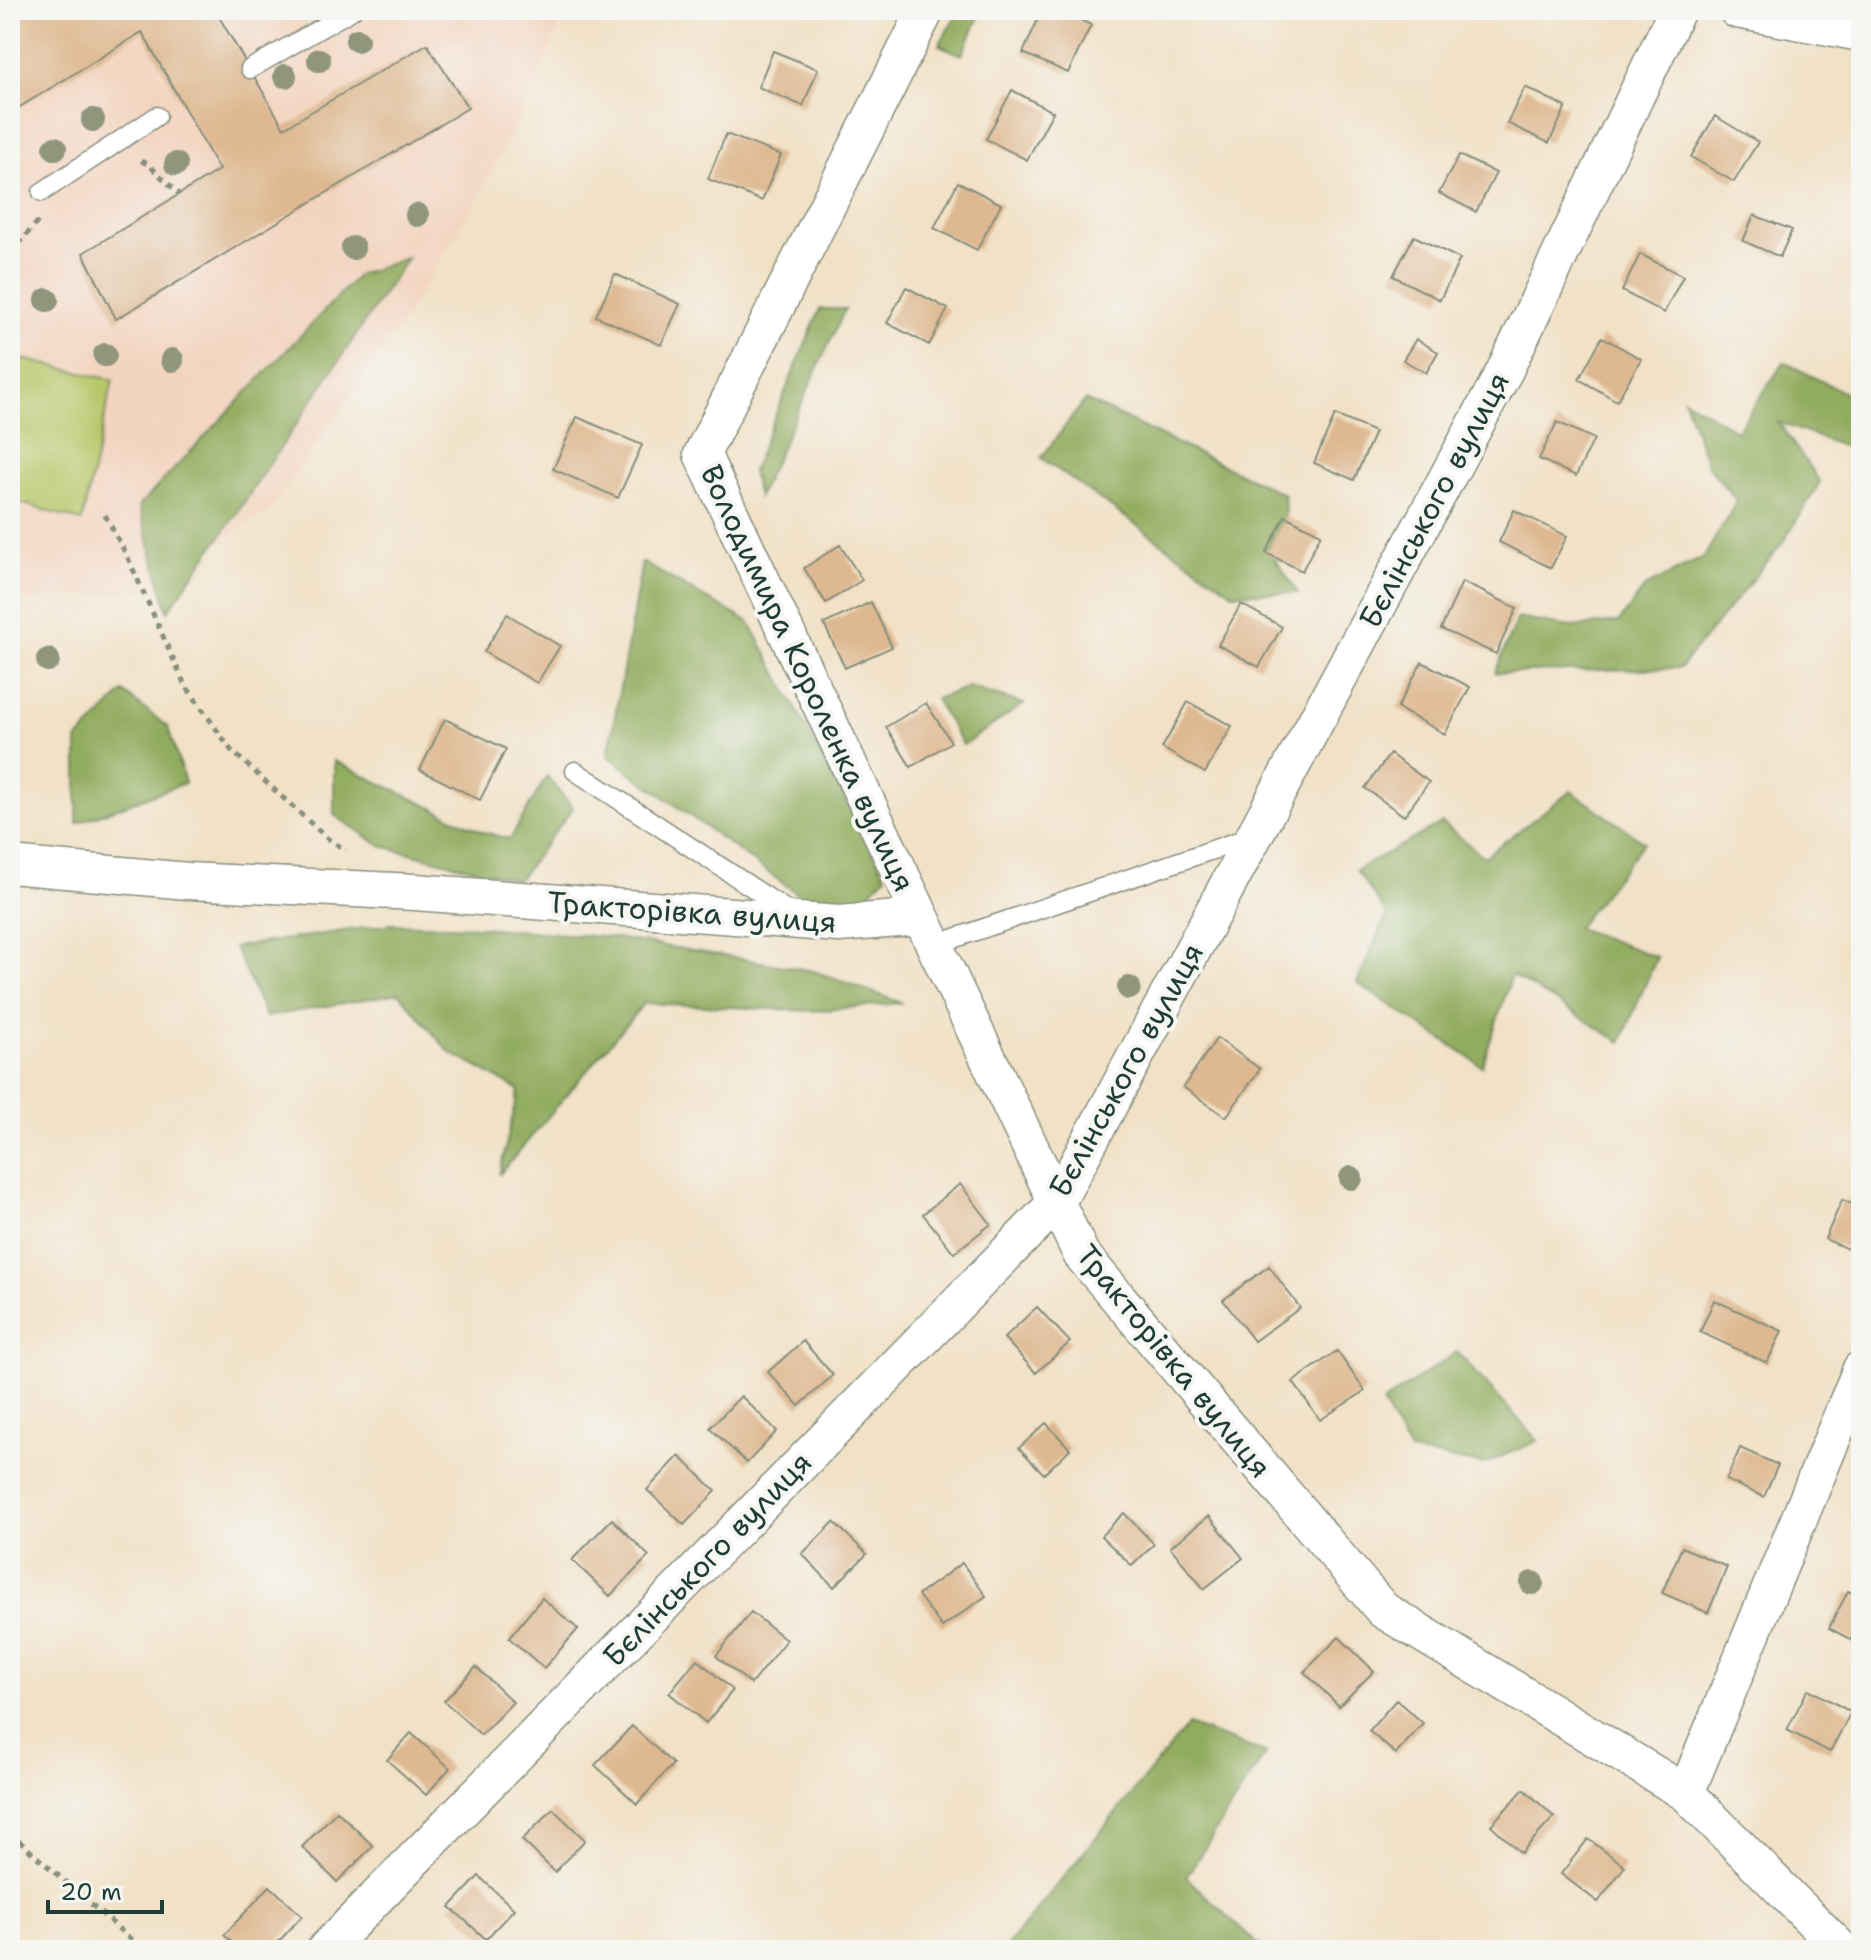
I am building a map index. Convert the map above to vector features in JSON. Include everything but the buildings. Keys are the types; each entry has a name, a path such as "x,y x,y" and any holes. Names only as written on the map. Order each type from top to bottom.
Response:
{"street":[{"name":"Володимира Короленка вулиця","path":"926,10 702,454 928,931"},
{"name":"Бєлінського вулиця","path":"325,1950 1057,1202 1505,370 1677,10"},
{"path":"1737,10 1861,33"},
{"name":"Тракторівка вулиця","path":"10,865 188,881 415,892 928,931 1081,1254 1383,1610 1686,1793 1842,1950"},
{"path":"1686,1793 1861,1369"}],"lane":[{"path":"250,69 352,10"},
{"path":"42,192 157,116"},
{"path":"575,771 804,921"},
{"path":"928,931 1251,837"}],"path":[{"path":"108,148 148,164 179,194"},
{"path":"105,515 128,558 184,683 231,750 328,839 353,854"},
{"path":"10,1833 143,1950"}],"shaded area":[{"path":"10,10 565,10 537,83 480,195 404,319 271,509 145,591 10,601"}],"green space":[{"path":"959,10 982,10 962,55 939,45"},
{"path":"408,257 168,611 139,506 358,275"},
{"path":"820,309 845,309 758,497 752,471"},
{"path":"18,358 113,380 82,521 10,500 10,395"},
{"path":"1784,362 1861,401 1861,453 1778,422 1820,482 1784,541 1680,668 1495,673 1517,618 1571,627 1619,622 1645,587 1704,557 1737,501 1708,466 1684,399 1737,431"},
{"path":"1085,400 1284,494 1285,516 1268,548 1298,593 1233,593 1041,458"},
{"path":"642,562 750,623 886,876 839,924 608,756"},
{"path":"968,687 1024,704 963,745 935,699"},
{"path":"123,692 168,727 185,783 77,823 77,740"},
{"path":"334,761 483,832 510,839 547,776 573,808 518,880 381,846 334,815"},
{"path":"1571,791 1644,842 1577,928 1657,957 1621,1042 1512,975 1482,1066 1357,983 1387,914 1356,870 1442,823 1484,857"},
{"path":"391,924 481,927 615,938 814,971 902,1003 812,1011 644,1003 499,1175 519,1090 449,1052 399,993 266,1017 234,947"},
{"path":"1457,1352 1538,1441 1484,1464 1410,1452 1382,1403"},
{"path":"1188,1725 1266,1753 1186,1877 1264,1950 1009,1950 1007,1946"}]}
